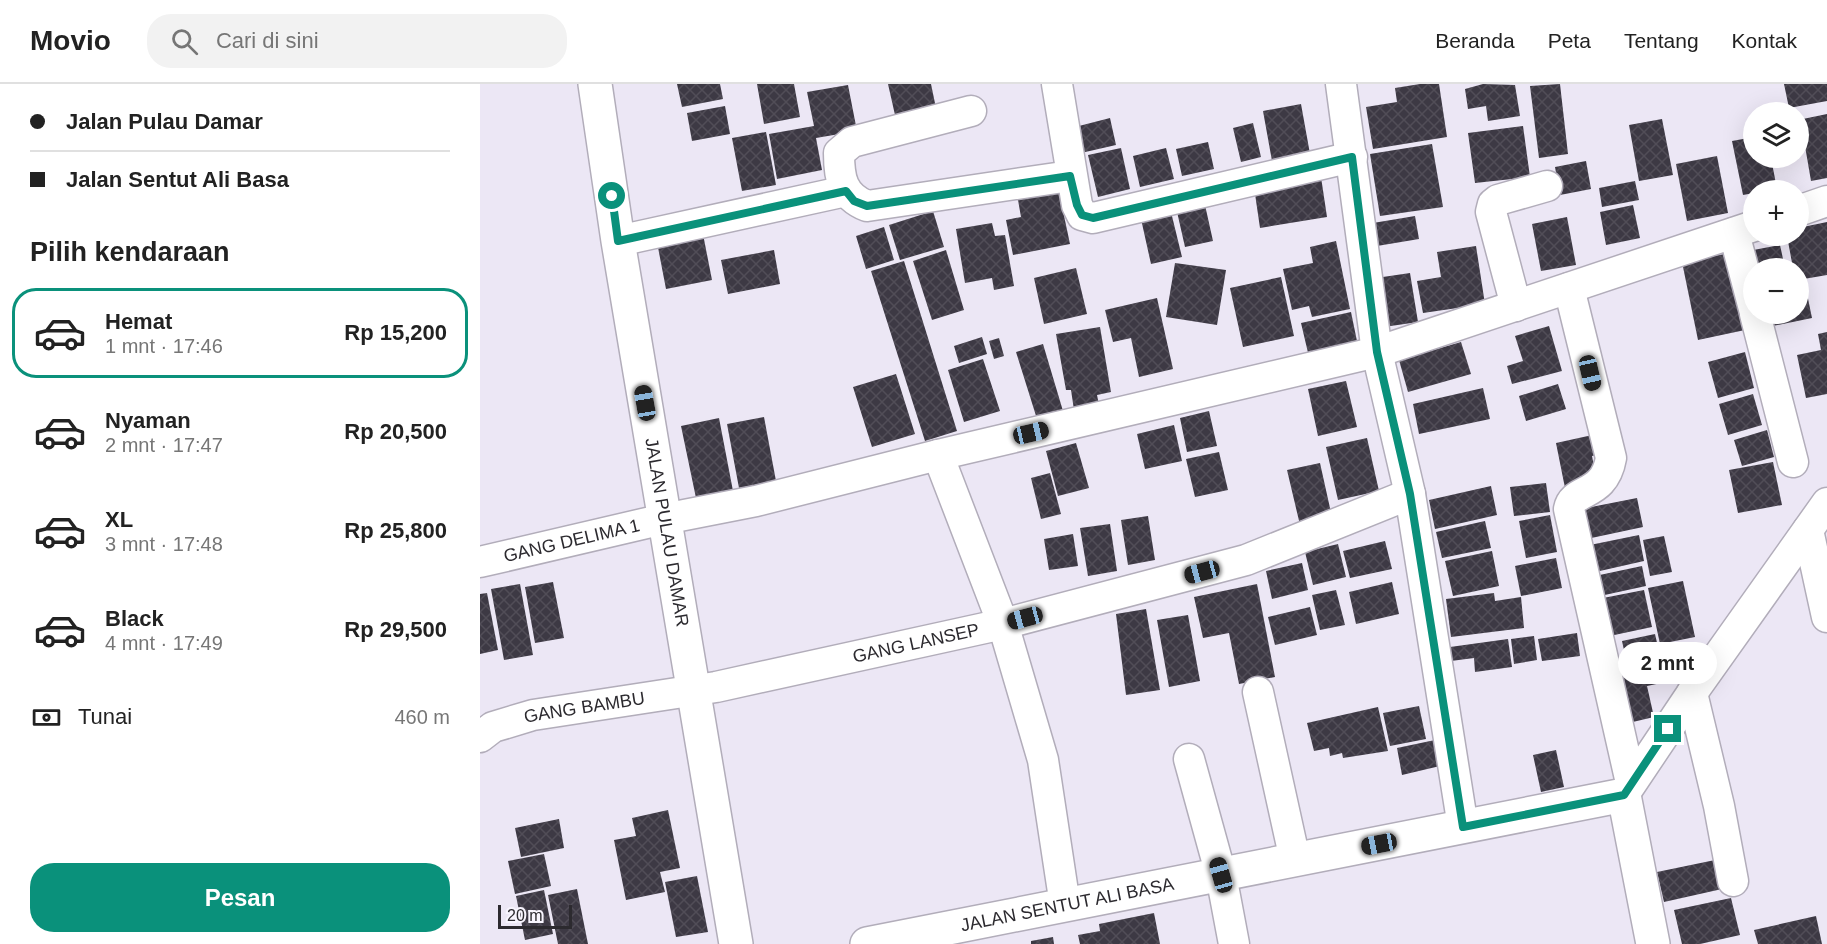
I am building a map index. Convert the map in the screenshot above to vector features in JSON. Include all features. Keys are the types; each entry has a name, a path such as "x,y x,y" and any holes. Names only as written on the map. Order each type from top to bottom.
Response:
{"street":[{"name":"JALAN PULAU DAMAR","path":"595,84 618,241 736,944"},
{"path":"1057,84 1070,176 1077,205 1082,215 1093,218 1352,157"},
{"path":"1343,84 1377,352 1410,494 1463,827"},
{"path":"970,111 852,142 839,153 839,169 846,191 854,201 867,206 1070,176"},
{"path":"1516,306 1491,212 1493,204 1498,200 1547,186"},
{"path":"618,241 846,191"},
{"path":"1809,207 1827,201"},
{"name":"GANG DELIMA 1","path":"480,561 664,519 756,501 938,455 1377,352 1743,229"},
{"path":"1569,288 1611,458 1608,473 1600,485 1574,498 1569,509 1628,789 1653,944"},
{"path":"1758,324 1793,462"},
{"path":"938,455 1003,624 1043,760 1065,905"},
{"name":"GANG LANSEP","path":"693,691 1003,624 1246,560 1410,494"},
{"path":"1628,789 1692,693 1827,502"},
{"path":"1808,530 1827,617"},
{"name":"GANG BAMBU","path":"480,737 493,727 533,716 693,691"},
{"path":"1258,692 1295,860"},
{"path":"1692,693 1719,806 1733,881"},
{"path":"1189,759 1221,875 1234,944"},
{"name":"JALAN SENTUT ALI BASA","path":"867,944 1463,827 1628,789"}],"building":[{"path":"677,84 720,84 723,99 682,107"},
{"path":"757,84 794,84 800,117 764,124"},
{"path":"888,84 931,84 936,108 895,115"},
{"path":"1439,84 1447,137 1373,149 1366,107 1397,102 1395,88"},
{"path":"1483,84 1515,85 1520,116 1488,121 1486,106 1468,109 1465,89"},
{"path":"1560,84 1568,154 1539,158 1530,86"},
{"path":"1784,84 1827,84 1827,101 1809,104 1809,102 1788,102"},
{"path":"848,85 857,131 816,138 822,170 777,179 769,134 814,126 807,92"},
{"path":"1301,104 1312,165 1274,172 1263,111"},
{"path":"725,106 730,134 692,141 687,113"},
{"path":"1827,114 1827,178 1811,181 1809,168 1809,118"},
{"path":"1110,118 1116,145 1081,153 1075,127"},
{"path":"1662,119 1673,175 1639,181 1629,125"},
{"path":"1253,123 1261,157 1241,162 1233,128"},
{"path":"1523,126 1530,177 1475,183 1468,133"},
{"path":"766,132 776,185 742,191 732,138"},
{"path":"1743,139 1743,168 1773,168 1775,180 1743,180 1743,195 1732,141"},
{"path":"1208,142 1214,169 1182,176 1176,149"},
{"path":"1432,144 1443,207 1380,216 1370,154"},
{"path":"1121,148 1130,189 1098,197 1088,155"},
{"path":"1166,148 1174,179 1140,187 1133,156"},
{"path":"1717,156 1728,213 1687,221 1676,164"},
{"path":"1586,161 1591,189 1560,195 1555,167"},
{"path":"1321,177 1327,217 1260,228 1254,187"},
{"path":"1635,181 1639,200 1602,207 1599,188"},
{"path":"1059,192 1070,244 1013,255 1006,220 1021,217 1018,200"},
{"path":"1203,196 1213,241 1185,247 1175,203"},
{"path":"1633,205 1640,238 1606,245 1600,212"},
{"path":"933,211 944,247 900,260 889,225"},
{"path":"1171,212 1182,257 1151,264 1141,219"},
{"path":"1415,216 1419,239 1377,246 1373,223"},
{"path":"1567,217 1576,265 1541,271 1532,224"},
{"path":"1827,222 1827,275 1809,278 1809,258 1791,258 1789,246 1809,246 1809,226"},
{"path":"992,223 995,236 1005,235 1014,286 994,290 992,278 965,283 956,229"},
{"path":"884,227 894,260 866,269 856,236"},
{"path":"702,229 712,280 666,289 656,237"},
{"path":"1336,241 1350,309 1312,317 1309,306 1292,310 1283,269 1313,263 1310,247"},
{"path":"1476,246 1485,304 1423,313 1417,281 1441,277 1437,252"},
{"path":"1780,246 1783,258 1750,258 1748,251"},
{"path":"774,250 780,284 728,294 721,260"},
{"path":"946,250 964,310 932,320 913,261"},
{"path":"1730,253 1745,330 1698,340 1682,262"},
{"path":"904,261 957,431 925,441 871,271"},
{"path":"1175,263 1226,270 1217,325 1166,317"},
{"path":"1076,268 1087,314 1044,324 1034,278"},
{"path":"1410,273 1418,322 1384,327 1376,278"},
{"path":"1281,277 1294,336 1243,347 1230,288"},
{"path":"1157,298 1173,369 1139,377 1131,338 1113,342 1105,310"},
{"path":"1809,304 1812,318 1809,319"},
{"path":"1351,312 1358,346 1309,357 1301,323"},
{"path":"1767,324 1783,324 1768,327"},
{"path":"1549,326 1562,371 1512,384 1507,366 1523,361 1515,336"},
{"path":"1100,327 1111,392 1097,395 1099,405 1074,410 1071,390 1066,390 1056,334"},
{"path":"1827,332 1827,394 1806,398 1797,355 1821,350 1818,334"},
{"path":"982,337 987,354 959,363 954,346"},
{"path":"999,338 1004,356 994,359 989,341"},
{"path":"1461,342 1471,374 1408,392 1399,360"},
{"path":"1043,344 1063,411 1037,419 1016,352"},
{"path":"1745,352 1754,388 1718,398 1708,362"},
{"path":"983,359 1000,411 964,422 948,370"},
{"path":"896,374 915,434 872,447 853,387"},
{"path":"1346,381 1357,427 1318,436 1308,389"},
{"path":"1558,384 1566,409 1526,421 1519,396"},
{"path":"1483,388 1490,419 1419,434 1413,404"},
{"path":"1753,394 1762,425 1728,435 1719,404"},
{"path":"1209,411 1217,446 1187,452 1180,418"},
{"path":"764,417 776,481 739,488 727,424"},
{"path":"719,418 733,491 696,498 681,426"},
{"path":"1174,425 1182,461 1145,469 1137,434"},
{"path":"1767,430 1774,457 1742,466 1734,440"},
{"path":"1597,434 1601,454 1592,456 1597,481 1565,488 1556,443"},
{"path":"1367,438 1379,491 1338,500 1326,447"},
{"path":"1076,443 1089,488 1058,496 1046,451"},
{"path":"1219,452 1228,490 1195,497 1186,459"},
{"path":"1773,462 1782,505 1738,513 1729,470"},
{"path":"1320,463 1332,517 1300,525 1287,470"},
{"path":"1050,473 1061,514 1041,519 1031,478"},
{"path":"1546,483 1550,512 1514,516 1510,487"},
{"path":"1491,486 1497,515 1435,529 1429,500"},
{"path":"1637,498 1643,527 1582,540 1576,510"},
{"path":"1550,515 1557,552 1526,558 1519,521"},
{"path":"1148,516 1155,560 1128,565 1121,520"},
{"path":"1485,521 1491,548 1442,558 1436,532"},
{"path":"1110,524 1117,571 1088,576 1080,528"},
{"path":"1073,534 1078,566 1049,570 1044,539"},
{"path":"1639,535 1644,561 1591,573 1585,546"},
{"path":"1664,536 1672,572 1650,576 1643,540"},
{"path":"1385,541 1392,569 1350,578 1343,551"},
{"path":"1338,544 1346,577 1313,585 1305,552"},
{"path":"1492,551 1499,586 1453,596 1445,561"},
{"path":"1556,558 1562,588 1521,596 1515,566"},
{"path":"1302,563 1308,590 1272,599 1266,571"},
{"path":"1642,566 1646,586 1600,596 1595,576"},
{"path":"1683,581 1695,637 1660,644 1648,588"},
{"path":"553,582 564,638 535,643 525,587"},
{"path":"1392,582 1399,614 1356,624 1349,592"},
{"path":"520,584 533,655 504,660 491,589"},
{"path":"1257,584 1275,677 1239,684 1229,633 1203,638 1194,597"},
{"path":"1336,590 1345,625 1320,630 1312,595"},
{"path":"1644,590 1652,627 1605,637 1598,599"},
{"path":"487,593 498,650 480,654 480,594"},
{"path":"1494,593 1495,601 1521,597 1524,628 1451,637 1446,599"},
{"path":"1310,607 1317,635 1275,645 1268,617"},
{"path":"1146,609 1160,690 1126,695 1116,614"},
{"path":"1188,615 1200,681 1169,687 1157,620"},
{"path":"1577,633 1580,656 1542,661 1538,639"},
{"path":"1655,634 1666,682 1647,686 1654,717 1620,725 1609,678 1629,673 1622,641"},
{"path":"1534,636 1537,660 1514,664 1511,639"},
{"path":"1508,639 1512,667 1475,672 1474,658 1451,661 1450,647"},
{"path":"1419,706 1426,739 1390,746 1383,713"},
{"path":"1378,707 1388,751 1343,758 1342,753 1330,756 1329,748 1314,751 1307,723"},
{"path":"1435,740 1440,766 1402,775 1397,748"},
{"path":"1556,750 1564,787 1541,792 1533,755"},
{"path":"668,810 680,868 660,872 665,892 626,900 614,840 636,836 632,818"},
{"path":"559,819 564,848 521,857 515,828"},
{"path":"544,854 551,886 515,894 508,861"},
{"path":"1715,860 1722,889 1664,902 1657,872"},
{"path":"697,876 708,932 676,937 665,882"},
{"path":"577,889 588,944 558,944 548,895"},
{"path":"544,890 553,934 525,940 516,896"},
{"path":"1731,898 1740,935 1700,944 1682,944 1674,910"},
{"path":"1154,913 1160,944 1080,944 1078,935 1100,931 1099,924"},
{"path":"1816,916 1822,944 1758,944 1754,930"},
{"path":"1053,937 1054,944 1031,944 1031,941"}],"route":[{"path":"612,196 618,241 846,191 854,201 867,206 1070,176 1077,205 1082,215 1093,218 1352,157 1377,352 1410,494 1463,827 1624,795 1668,729"}]}
